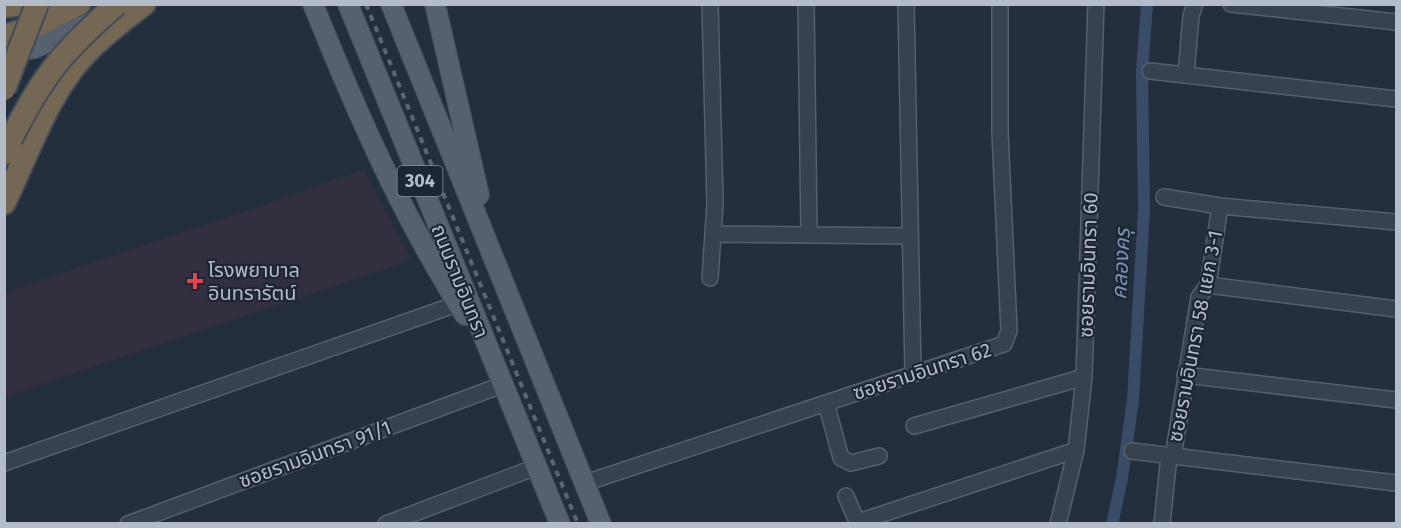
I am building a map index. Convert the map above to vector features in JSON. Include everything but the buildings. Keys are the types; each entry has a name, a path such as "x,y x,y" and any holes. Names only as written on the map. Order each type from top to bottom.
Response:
{"highway":[{"path":"4,6 26,4"},
{"path":"4,89 37,4"},
{"path":"4,36 34,27 79,4"},
{"path":"4,203 52,101 70,73 90,49 144,4"},
{"path":"8,146 49,71 77,39 122,6"},
{"path":"4,27 34,27"}],"main road":[{"path":"298,4 311,19 337,64"},
{"path":"314,4 337,64 410,221 492,358"},
{"name":"ถนนรามอินทรา","path":"348,4 560,524"},
{"name":"ถนนรามอินทรา","path":"391,4 602,524"},
{"path":"435,4 488,240"},
{"path":"4,54 35,48 122,6"}],"street":[{"path":"710,4 715,234 710,278"},
{"path":"806,4 809,235"},
{"path":"906,4 913,374"},
{"name":"ซอยรามอินทรา 62","path":"585,483 1004,344 1008,338 1000,132 1000,4"},
{"name":"ซอยรามอินทรา 60","path":"1058,523 1076,450 1084,377 1096,4"},
{"path":"1186,75 1191,16 1195,4"},
{"path":"1231,4 1396,22"},
{"path":"1150,71 1396,99"},
{"path":"1164,197 1220,206 1396,222"},
{"name":"ซอยรามอินทรา 58 แยก 3-1","path":"1220,206 1208,285 1199,297 1171,457 1396,483"},
{"path":"715,234 909,236"},
{"path":"1208,285 1396,309"},
{"path":"4,463 457,303"},
{"path":"1185,375 1396,400"},
{"path":"914,426 1084,377"},
{"name":"ซอยรามอินทรา 91/1","path":"128,524 502,385"},
{"path":"826,403 842,458 852,463 879,456"},
{"path":"846,496 858,523 1076,450"},
{"path":"1132,451 1171,457 1162,524"},
{"path":"386,524 402,521 536,467"}],"shaded area":[{"name":"โรงพยาบาล อินทรารัตน์","path":"364,170 411,260 5,397 5,293"}],"waterway":[{"name":"คลองครุ","path":"1112,524 1122,478 1133,400 1144,210 1142,71 1147,4"}],"railway":[{"path":"366,4 578,524"}],"place":[{"name":"โรงพยาบาล อินทรารัตน์","path":"195,281"}]}
